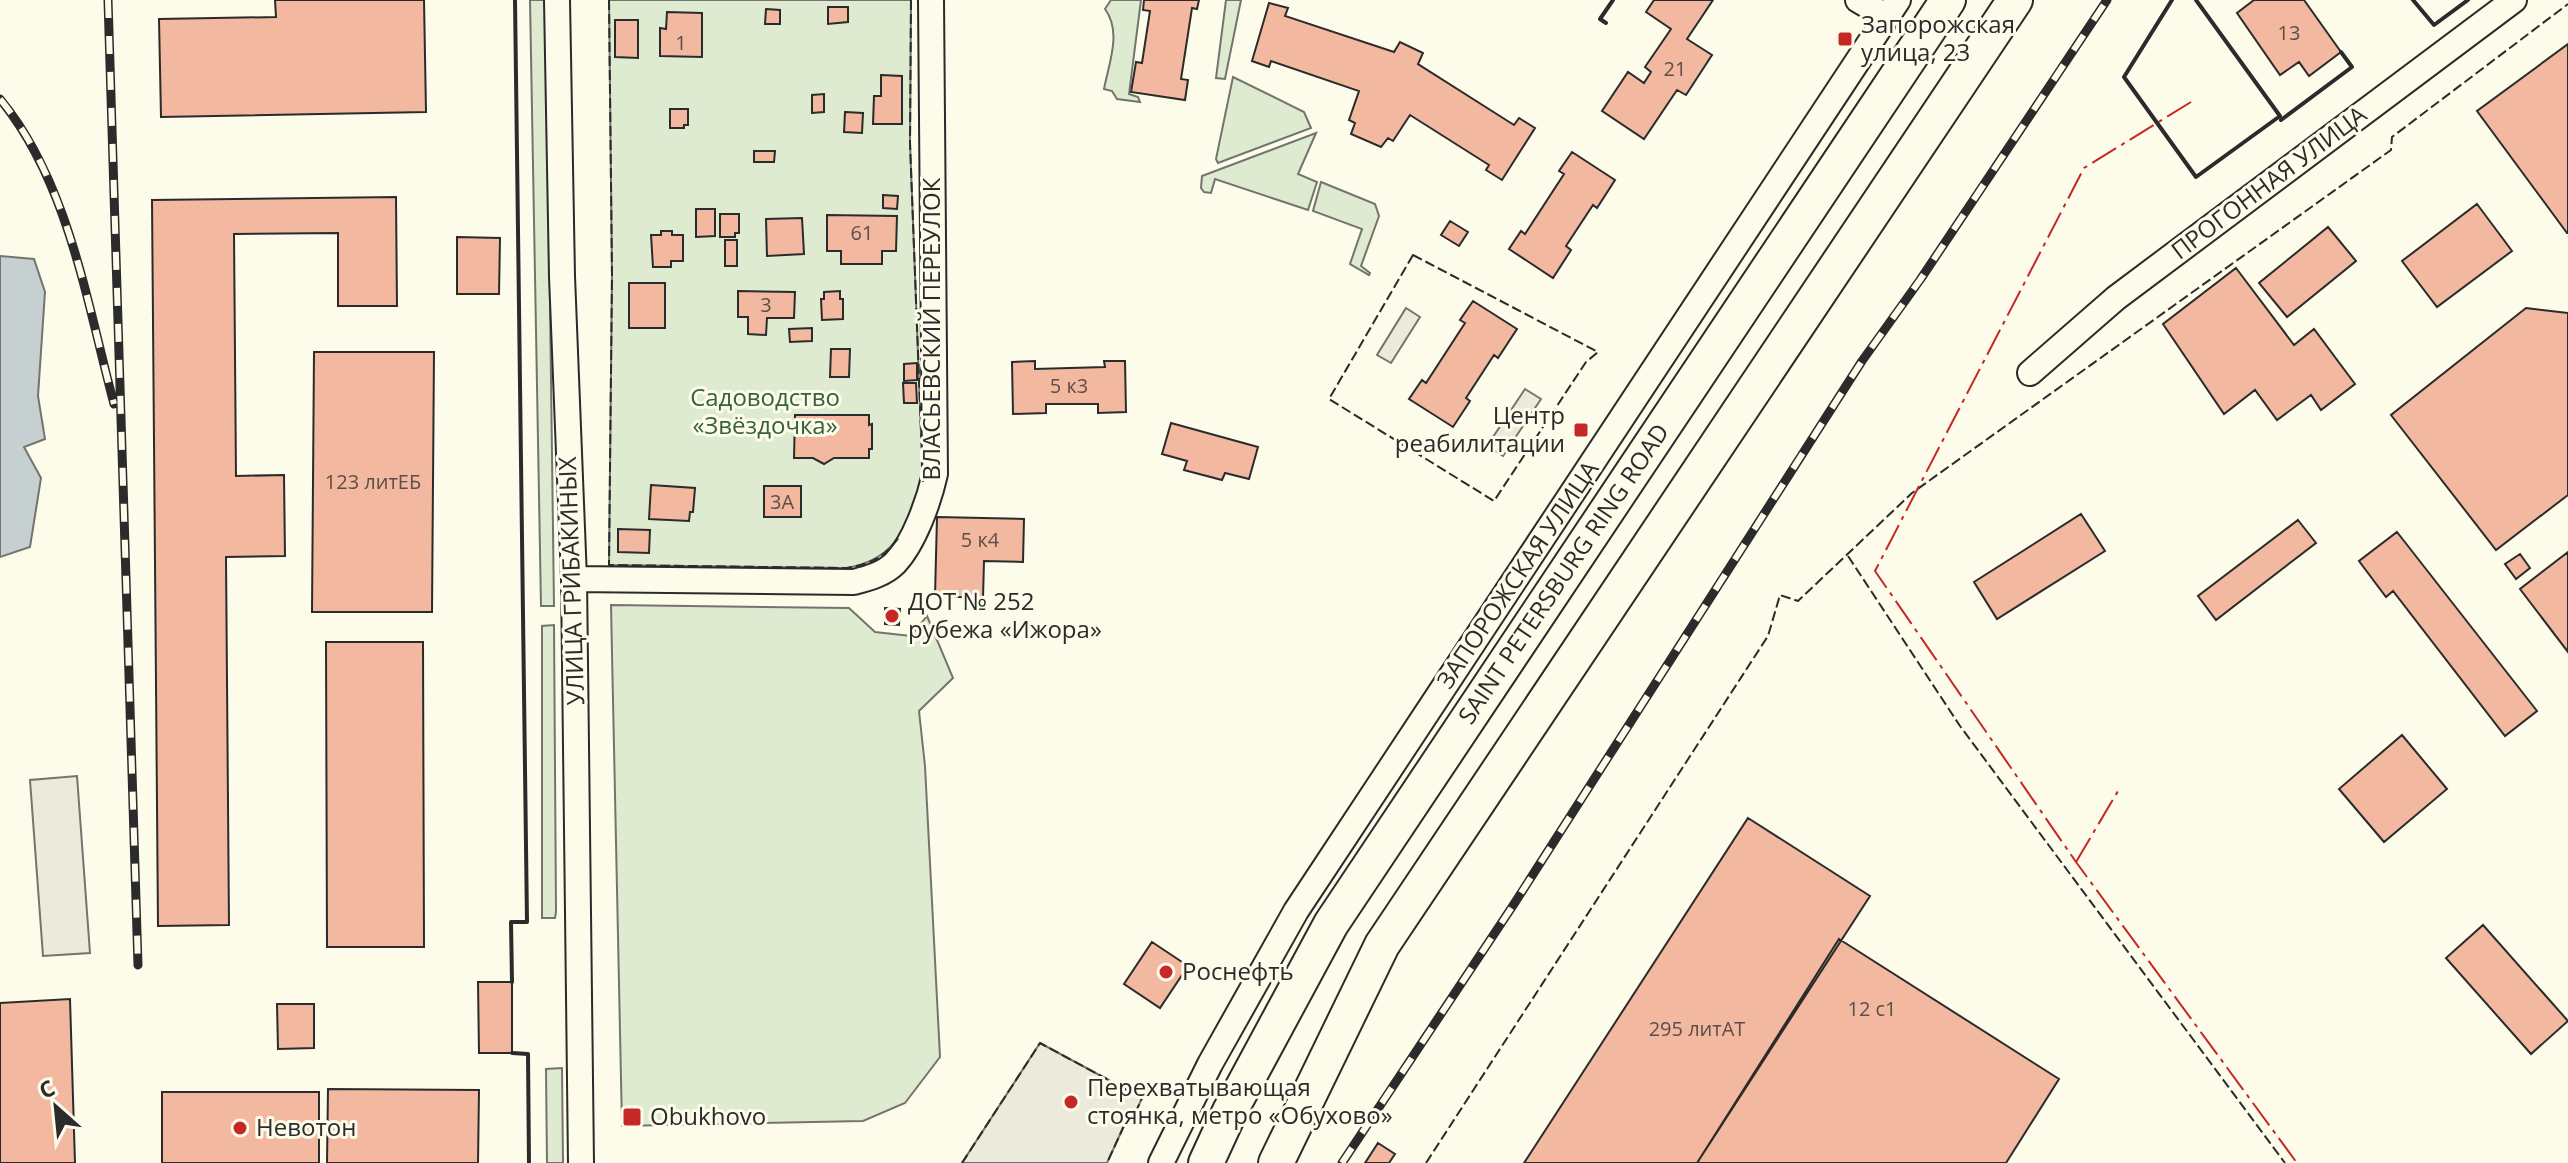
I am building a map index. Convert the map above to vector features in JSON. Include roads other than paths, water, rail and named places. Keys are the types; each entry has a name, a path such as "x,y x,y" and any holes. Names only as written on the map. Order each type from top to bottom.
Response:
{"highway":[{"name":"SAINT PETERSBURG RING ROAD","path":"1206,1163 1230,1111 1331,924 1948,0"},
{"path":"1276,1163 1382,945 2015,0"}],"street":[{"name":"УЛИЦА ГРИБАКИНЫХ","path":"557,0 562,276 574,579 581,1163"},
{"name":"ВЛАСЬЕВСКИЙ ПЕРЕУЛОК","path":"574,579 854,582 875,576 894,564 906,548 930,496 935,474 931,0"},
{"path":"1858,0 1893,9"},
{"name":"ПРОГОННАЯ УЛИЦА","path":"2030,373 2116,298 2514,0"},
{"name":"ЗАПОРОЖСКАЯ УЛИЦА","path":"1161,1163 1210,1064 1296,911 1893,9"}],"railway":[{"path":"108,0 138,965"},
{"path":"1342,1163 1514,904 1862,361 1920,280 2107,0"},
{"path":"0,99 43,167 59,205 84,285 114,404"}],"place":[{"name":"Запорожская улица, 23","path":"1845,39"},
{"name":"Центр реабилитации","path":"1581,430"},
{"name":"ДОТ № 252 рубежа «Ижора»","path":"892,616"},
{"name":"Роснефть","path":"1166,972"},
{"name":"Перехватывающая стоянка, метро «Обухово»","path":"1071,1102"},
{"name":"Obukhovo","path":"632,1117"},
{"name":"Невотон","path":"240,1128"}],"park label":[{"name":"Садоводство «Звёздочка»","path":"765,412"}]}
